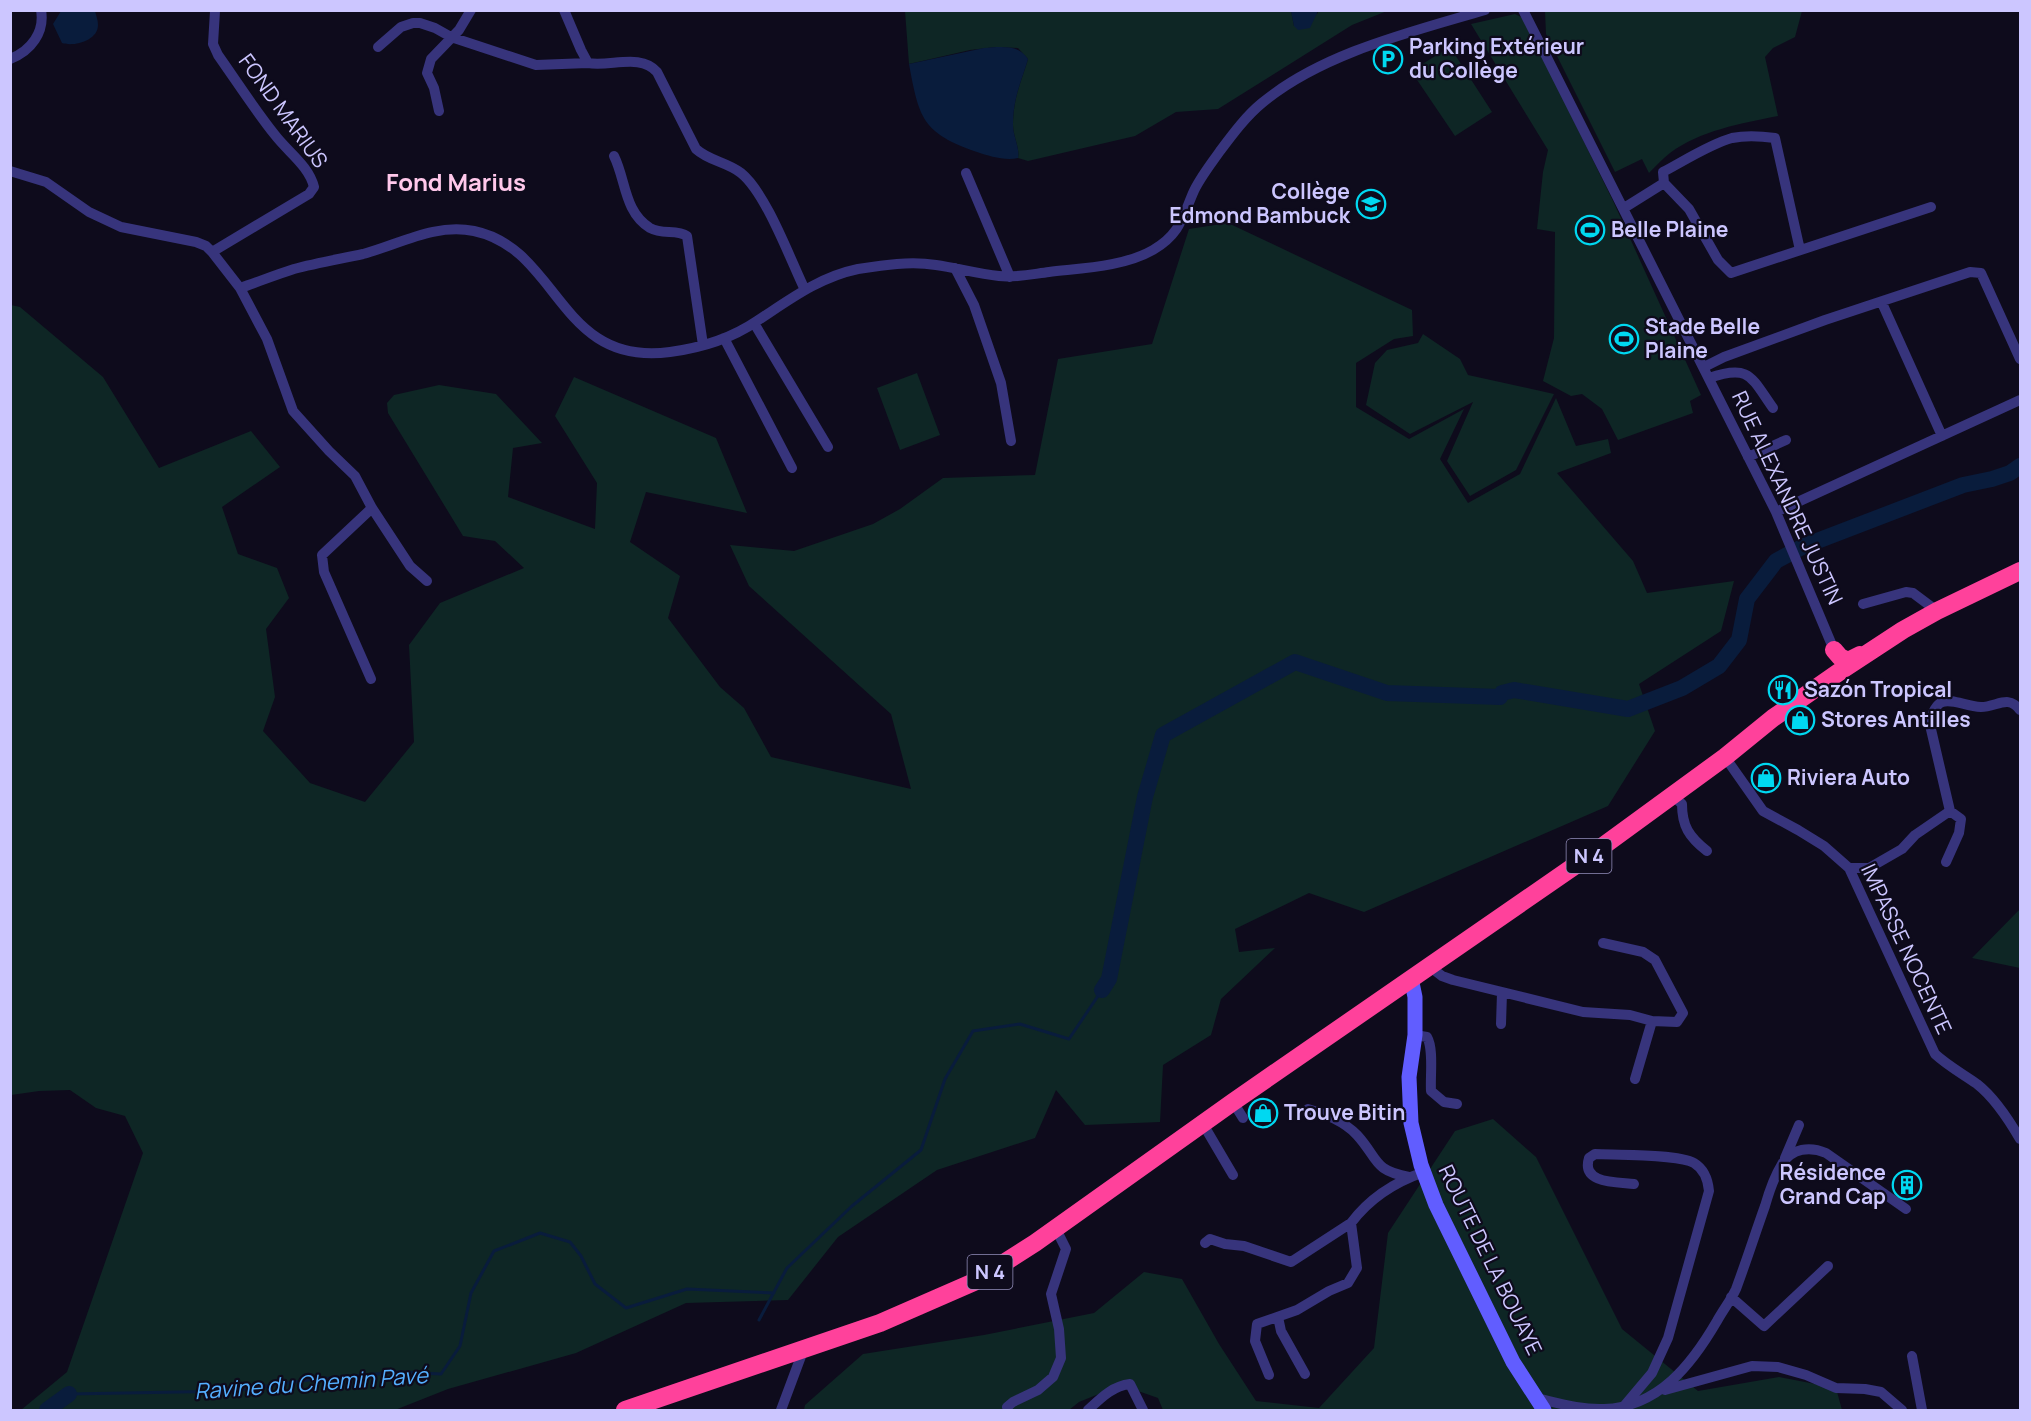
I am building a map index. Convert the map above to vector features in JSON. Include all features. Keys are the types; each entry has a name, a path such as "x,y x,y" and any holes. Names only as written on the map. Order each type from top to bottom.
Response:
{"highway":[{"name":"N 4","path":"625,1410 880,1323 974,1282 1056,1228 1203,1124 1238,1110 1412,978 1599,849 1725,758 1744,741 1819,686 1882,643 1937,611 2020,571"},
{"name":"N 4","path":"1744,741 1920,625 2020,576"},
{"path":"1834,650 1848,661 1878,643 1882,643"},
{"path":"1819,686 1820,681 1837,666 1834,650"}],"main road":[{"name":"ROUTE DE LA BOUAYE","path":"1412,978 1415,997 1415,1035 1409,1077 1411,1123 1424,1172 1436,1205 1486,1307 1514,1362 1540,1404"}],"street":[{"path":"10,58 23,52 38,37 42,20 41,10"},
{"path":"439,111 428,73 431,59 459,30 471,10"},
{"path":"564,10 588,63"},
{"path":"240,288 297,268 364,253 416,236 436,231 468,230 495,237 514,248 578,322 604,342 620,349 651,353 669,352 724,338 754,323 786,300 832,277 876,266 908,263 1010,277 1114,263 1135,258 1155,249 1176,233 1194,190 1221,149 1260,104 1292,82 1335,58 1485,10"},
{"name":"RUE ALEXANDRE JUSTIN","path":"1523,10 1776,512 1834,650"},
{"name":"FOND MARIUS","path":"212,252 309,194 314,187 307,171 276,136 218,56 213,44 215,11"},
{"path":"378,47 401,27 413,23 435,28 451,37 536,65 643,63 653,68 660,77 696,149 707,157 733,167 754,186 805,290"},
{"path":"1800,250 1775,138 1758,136 1731,138 1663,172 1664,183 1689,209 1718,260 1731,273 1931,207"},
{"path":"614,156 624,191 641,220 657,231 687,236 703,345"},
{"path":"10,171 46,182 89,212 121,227 206,246 240,288 267,339 293,411 329,452 355,476 372,508 410,566 427,581"},
{"path":"966,173 1010,277"},
{"path":"1624,208 1664,183"},
{"path":"955,268 974,305 1001,383 1011,441"},
{"path":"1704,367 1742,350 1825,320 1971,272 1981,273 2020,359"},
{"path":"1882,303 1942,436"},
{"path":"754,323 828,447"},
{"path":"724,338 792,468"},
{"path":"1742,350 1746,375"},
{"path":"1709,378 1723,373 1742,372 1751,378 1773,408"},
{"path":"1776,512 2020,400"},
{"path":"1748,457 1786,440"},
{"path":"372,508 322,555 324,572 372,679"},
{"path":"1863,604 1906,592 1913,593 1937,611"},
{"path":"1946,862 1959,834 1961,819 1950,811 1930,725 1932,712 1945,700 1983,707 2008,701 2020,710"},
{"name":"IMPASSE NOCENTE","path":"1725,758 1763,811 1824,846 1849,868 1935,1054 1949,1067 1978,1085 2005,1114 2020,1139"},
{"path":"1672,795 1682,804 1682,822 1698,844 1707,851"},
{"path":"1849,868 1869,868 1886,859 1950,811"},
{"path":"1430,966 1442,976 1583,1012 1630,1015 1652,1021 1677,1022 1683,1013 1655,960 1643,952 1603,943"},
{"path":"1501,1024 1502,993"},
{"path":"1635,1079 1652,1021"},
{"path":"1415,1035 1426,1037 1431,1045 1431,1091 1444,1102 1457,1104"},
{"path":"1308,1109 1324,1113 1356,1133 1383,1170 1409,1177"},
{"path":"1203,1124 1233,1175"},
{"path":"1540,1404 1604,1409 1634,1404 1661,1390 1679,1375 1704,1344 1731,1297 1772,1186 1799,1125"},
{"path":"1782,1165 1792,1154 1802,1149 1815,1148 1840,1162 1906,1209"},
{"path":"1625,1405 1653,1373 1668,1338 1710,1191 1708,1180 1694,1162 1678,1158 1595,1154 1589,1158 1587,1165 1589,1170 1599,1180 1634,1185"},
{"path":"1205,1243 1210,1239 1225,1244 1244,1246 1291,1262 1351,1223 1373,1199 1409,1177 1424,1172"},
{"path":"1269,1375 1255,1341 1257,1324 1297,1310 1329,1291 1348,1283 1358,1268 1351,1223"},
{"path":"1008,1410 1007,1407 1013,1402 1038,1390 1053,1377 1061,1358 1059,1329 1051,1294 1066,1249 1056,1228"},
{"path":"1731,1297 1764,1326 1828,1266"},
{"path":"1278,1317 1281,1331 1305,1374"},
{"path":"781,1410 803,1351"},
{"path":"1912,1356 1922,1410"},
{"path":"1661,1390 1752,1366 1778,1367 1806,1375 1836,1388 1881,1392 1902,1410"},
{"path":"1088,1410 1121,1385 1130,1384 1143,1410"}],"green space":[{"path":"1291,10 1294,26 1318,11 1387,11 1352,25 1218,109 1176,112 1135,136 1028,161 1018,158 1013,115 1028,59 1018,48 996,47 970,50 909,64 905,11"},
{"path":"1545,10 1802,11 1795,37 1773,48 1765,57 1778,116 1707,133 1681,145 1649,173 1642,159 1615,172 1546,34"},
{"path":"1515,14 1523,18 1614,203 1701,395 1690,401 1693,413 1618,440 1602,409 1582,394 1571,396 1543,381 1554,338 1555,232 1537,229 1543,172 1548,150 1471,24"},
{"path":"1450,47 1492,112 1455,136 1411,71"},
{"path":"1228,223 1412,310 1413,336 1394,339 1356,363 1356,407 1409,439 1464,409 1440,459 1468,503 1520,474 1556,398 1576,446 1608,439 1611,453 1557,473 1633,561 1647,593 1734,581 1721,631 1639,684 1655,731 1608,806 1364,912 1309,893 1235,929 1239,952 1275,948 1221,999 1211,1035 1163,1065 1160,1122 1085,1125 1056,1090 1035,1138 937,1170 838,1237 788,1300 686,1303 576,1353 448,1389 395,1410 21,1410 67,1372 143,1153 125,1116 96,1108 70,1090 11,1095 11,305 20,307 103,377 159,468 251,431 280,467 222,507 238,554 277,568 289,598 266,629 275,697 263,731 310,783 365,802 414,742 409,645 440,603 524,568 495,541 463,536 388,413 387,403 394,395 439,385 496,394 542,443 513,448 508,497 595,529 597,483 555,416 574,377 716,438 747,513 646,492 630,542 680,576 668,618 720,687 744,708 771,757 911,789 891,714 749,586 730,545 794,551 873,524 900,509 943,478 1035,475 1058,359 1152,344 1189,229"},
{"path":"1423,334 1460,359 1468,375 1554,394 1516,470 1470,496 1447,461 1473,402 1410,434 1366,405 1375,363 1387,350 1418,343"},
{"path":"917,373 940,435 900,450 877,388"},
{"path":"2020,909 2020,968 1972,958"},
{"path":"1493,1119 1536,1157 1622,1329 1698,1391 1779,1377 1836,1388 1842,1410 1163,1410 1158,1398 1121,1385 1079,1402 1069,1410 804,1410 805,1405 863,1354 984,1335 1094,1313 1144,1272 1182,1279 1219,1344 1256,1401 1319,1408 1374,1348 1388,1233 1455,1131"}],"water":[{"path":"61,11 95,11 97,31 84,42 62,43 53,24"},
{"path":"1291,11 1318,11 1310,28 1298,30 1294,26"},
{"path":"984,48 1014,49 1020,51 1028,59 1013,115 1018,158 987,155 959,145 934,130 920,111 909,64"}],"waterway":[{"name":"Ravine du Chemin Pavé","path":"1102,990 1109,979 1145,797 1163,735 1295,662 1387,693 1500,697 1502,693 1514,690 1628,709 1682,688 1719,666 1739,640 1747,599 1776,561 1804,546 1963,485 2010,473 2020,466"},
{"name":"Ravine du Chemin Pavé","path":"759,1320 787,1268 852,1206 921,1150 945,1079 973,1031 1020,1024 1069,1039 1102,990"},
{"name":"Ravine du Chemin Pavé","path":"69,1394 235,1391 308,1380 399,1372 441,1374 460,1346 471,1293 494,1251 540,1233 570,1242 581,1256 595,1284 626,1308 687,1289 774,1293"},
{"name":"Ravine du Chemin Pavé","path":"47,1410 69,1394"}],"place":[{"name":"Parking Extérieur du Collège","path":"1388,59"},
{"name":"Collège Edmond Bambuck","path":"1371,204"},
{"name":"Belle Plaine","path":"1590,230"},
{"name":"Stade Belle Plaine","path":"1624,339"},
{"name":"Sazón Tropical","path":"1783,690"},
{"name":"Stores Antilles","path":"1800,720"},
{"name":"Riviera Auto","path":"1766,778"},
{"name":"Trouve Bitin","path":"1263,1113"},
{"name":"Résidence Grand Cap","path":"1907,1185"}],"district":[{"name":"Fond Marius","path":"456,183"}]}
